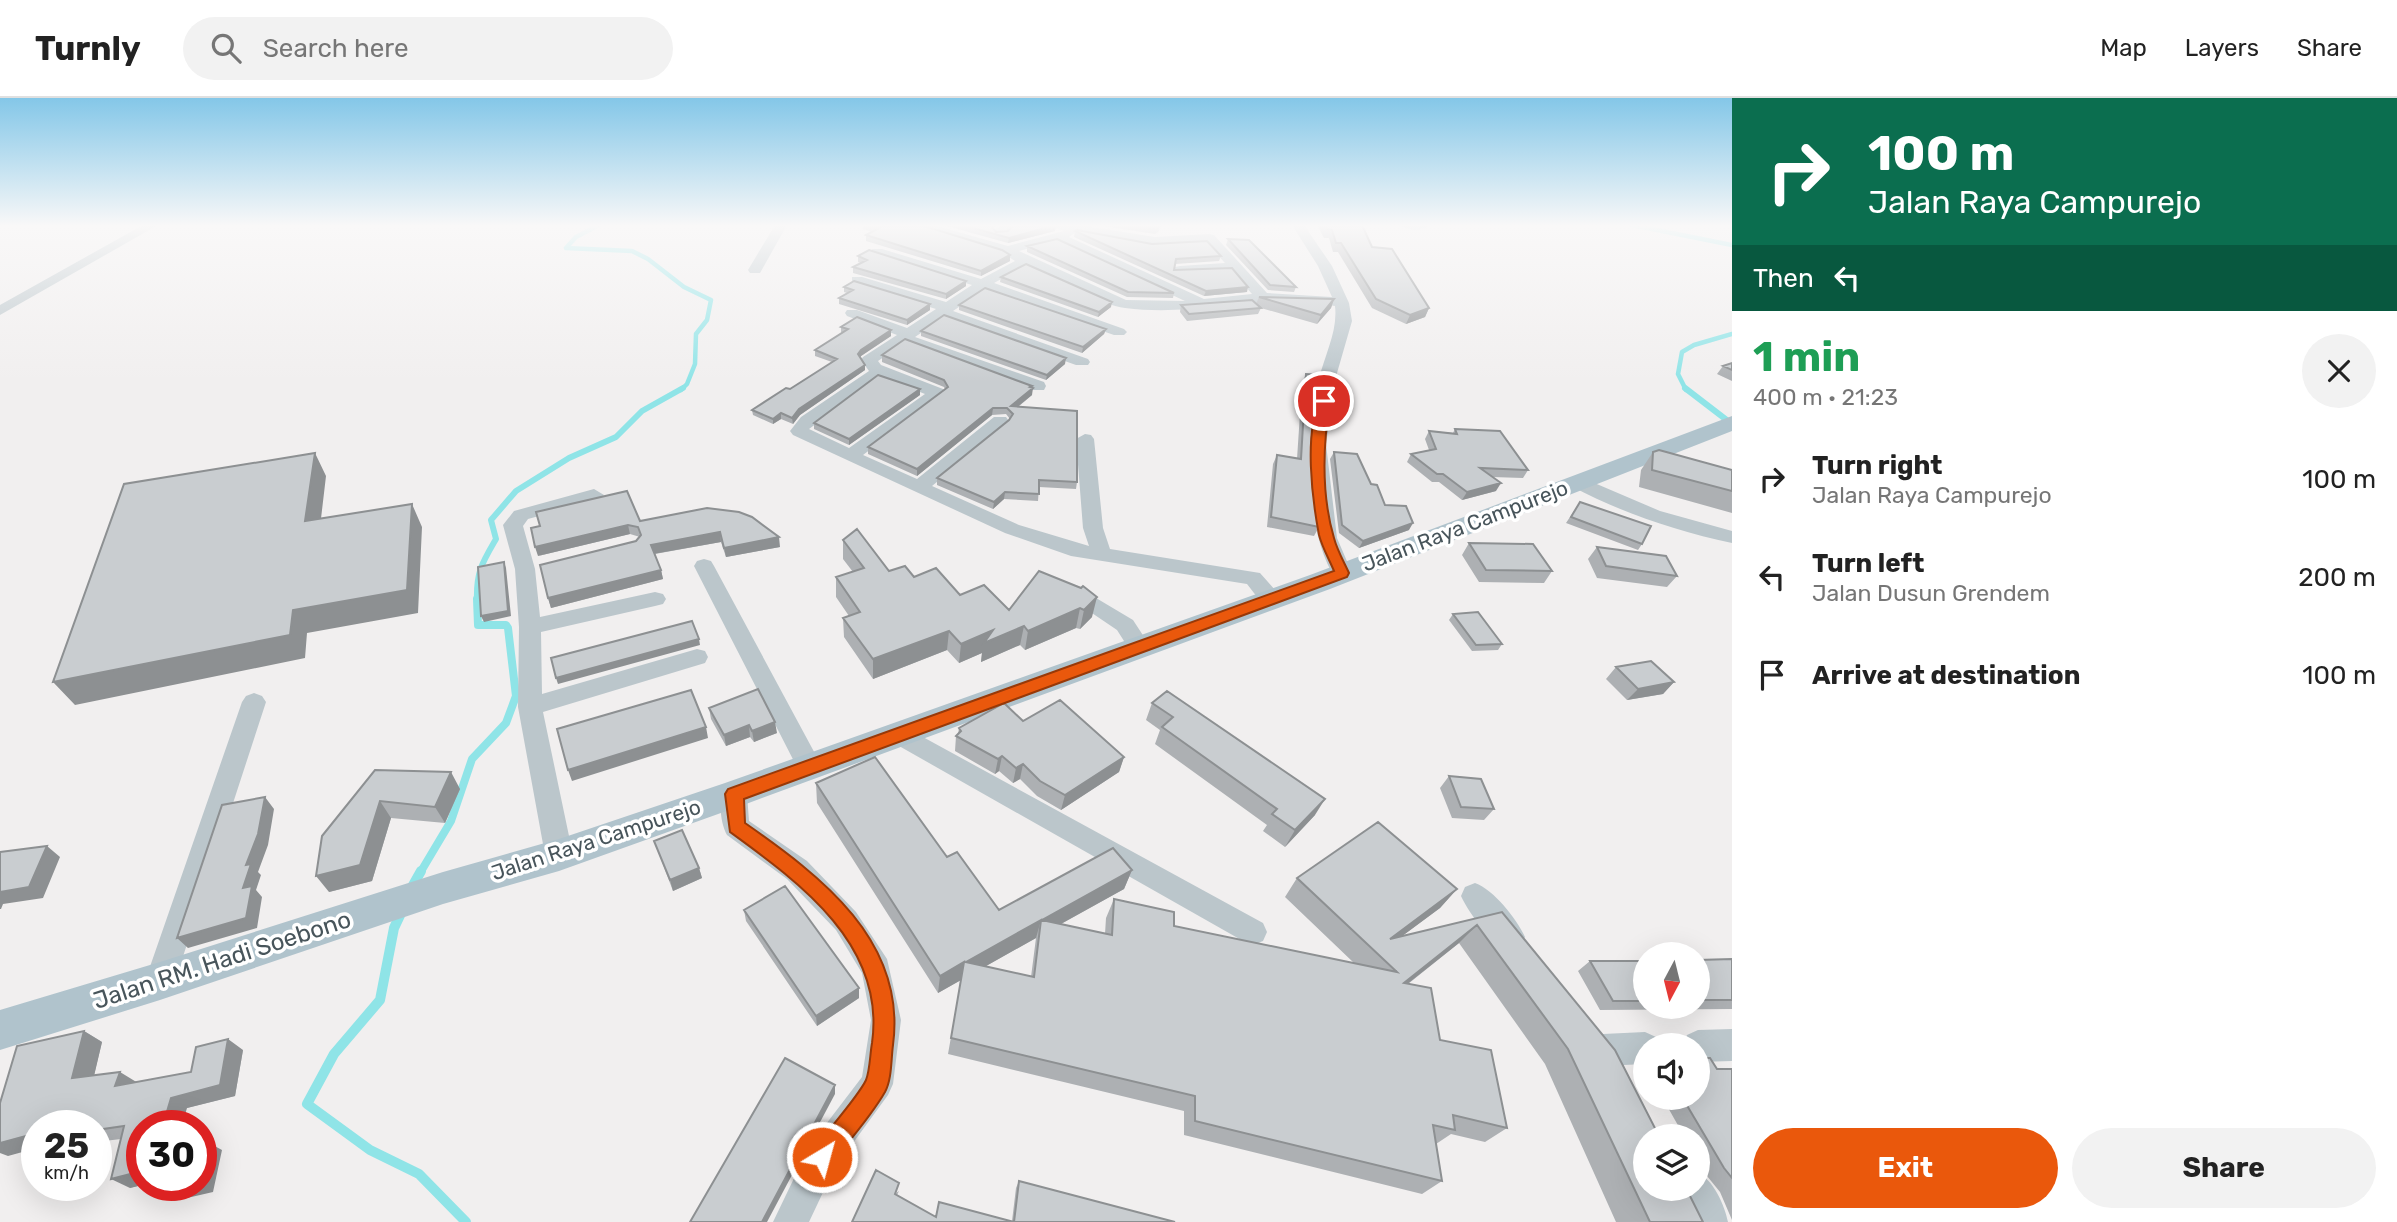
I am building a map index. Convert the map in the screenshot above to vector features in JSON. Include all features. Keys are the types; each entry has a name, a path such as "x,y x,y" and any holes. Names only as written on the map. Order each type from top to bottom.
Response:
{"main road":[{"name":"Jalan Raya Campurejo","path":"443,888 559,855 810,768 1342,573 1722,426"},
{"name":"Jalan RM. Hadi Soebono","path":"0,1030 160,981 443,888"}],"street":[{"path":"0,311 59,277"},
{"path":"958,277 1119,332"},
{"path":"850,456 933,391 869,364 869,359 994,277"},
{"path":"1064,277 1124,303 1178,306 1263,297 1313,298 1342,303"},
{"path":"1149,277 1199,302"},
{"path":"1245,277 1263,297"},
{"path":"1331,277 1342,303 1344,321 1327,380 1317,444 1327,538 1342,573"},
{"path":"857,280 1082,362"},
{"path":"852,313 1038,386"},
{"path":"870,376 807,421 799,431 1012,529 1078,551 1102,556 1253,578 1272,599"},
{"path":"920,486 1000,421"},
{"path":"1085,439 1093,528 1102,556"},
{"path":"1578,482 1620,502 1692,527 1732,537"},
{"path":"559,855 530,707 532,568 513,525 517,518 594,495"},
{"path":"704,566 810,768"},
{"path":"530,627 655,599"},
{"path":"1091,602 1125,625 1139,646"},
{"path":"530,707 698,657"},
{"path":"160,981 254,702"},
{"path":"901,735 1254,932"},
{"path":"734,794 736,827 797,870 846,920 876,969 886,1020 877,1084 822,1157 791,1222"},
{"path":"1475,896 1528,957"},
{"path":"1623,1082 1596,1039 1633,1046"},
{"path":"1710,1046 1732,1045"},
{"path":"1700,1201 1710,1222"}],"building":[{"path":"889,277 955,277 966,281 946,294"},
{"path":"1002,277 1056,277 1112,302 1099,312"},
{"path":"1096,277 1140,277 1174,293 1128,292"},
{"path":"1176,277 1240,277 1248,287 1206,291"},
{"path":"1263,277 1286,277 1296,287 1270,285"},
{"path":"1363,277 1410,277 1429,308 1410,315 1376,299"},
{"path":"854,281 930,304 907,320 839,298 853,290 844,287"},
{"path":"985,288 1106,329 1083,347 959,305"},
{"path":"1259,297 1334,299 1321,315"},
{"path":"1252,300 1261,308 1189,314 1181,305"},
{"path":"944,315 1066,358 1047,375 921,331"},
{"path":"857,317 891,330 858,354 865,365 799,409 792,418 781,413 773,419 752,410 837,359 815,350 848,329 841,327"},
{"path":"905,339 1032,386 1030,387 1033,388 1011,406 1077,411 1077,482 1039,480 1039,494 1005,492 994,502 937,478 1009,420 1013,414 1007,408 993,408 917,469 868,447 948,387 944,380 882,355"},
{"path":"1732,363 1732,370 1723,366"},
{"path":"1306,374 1319,375 1311,444 1314,498 1319,527 1271,517 1277,455 1301,459"},
{"path":"878,375 920,389 849,439 814,423"},
{"path":"1455,429 1500,431 1528,470 1480,468 1501,483 1467,492 1411,454 1436,449 1429,431 1457,434"},
{"path":"1659,450 1732,470 1732,491 1652,470 1653,452"},
{"path":"1334,452 1357,454 1371,484 1377,485 1385,505 1406,506 1413,523 1363,541 1342,525"},
{"path":"315,453 305,521 412,504 407,590 293,610 290,635 53,682 124,484"},
{"path":"627,491 640,521 707,508 739,512 752,517 779,537 724,548 720,532 651,545 661,570 548,598 540,565 636,541 641,535 638,527 628,525 535,547 531,528 540,526 536,512"},
{"path":"1580,502 1651,526 1642,544 1571,517"},
{"path":"857,529 889,571 905,566 914,577 936,568 960,595 984,585 1009,610 1039,571 1081,588 1083,586 1097,597 1084,610 1080,608 1028,631 1024,626 984,643 993,630 961,644 949,631 873,659 843,618 860,612 836,577 864,568 843,540"},
{"path":"1469,543 1533,544 1552,571 1486,570"},
{"path":"1597,547 1666,556 1677,576 1606,566"},
{"path":"504,562 508,611 481,616 478,567"},
{"path":"1478,612 1502,644 1476,645 1453,614"},
{"path":"692,621 699,639 556,678 551,658"},
{"path":"1651,661 1674,682 1638,689 1616,667"},
{"path":"758,689 775,722 752,731 749,725 724,735 709,708"},
{"path":"691,690 706,727 568,770 557,729"},
{"path":"1167,691 1325,799 1295,830 1272,814 1277,809 1162,727 1173,717 1152,703"},
{"path":"1060,700 1124,757 1065,795 1040,781 1023,764 1016,768 1002,756 998,759 956,736 961,731 959,728 1004,703 1023,721"},
{"path":"875,757 947,857 957,852 999,910 1113,848 1132,870 1042,920 1112,935 1114,899 1174,912 1174,926 1397,972 1297,878 1378,822 1457,889 1390,939 1502,912 1615,1050 1633,1085 1633,1110 1646,1110 1653,1124 1633,1124 1633,1186 1568,1049 1477,925 1404,983 1431,988 1440,1040 1491,1050 1507,1128 1453,1115 1455,1130 1433,1125 1442,1181 1195,1121 1195,1096 951,1038 964,962 940,976 816,783","holes":["1041,920 1034,977 966,962"]},
{"path":"375,770 451,772 435,807 380,801 360,865 316,876 322,836"},
{"path":"1449,776 1481,779 1494,809 1461,807"},
{"path":"265,797 258,834 246,865 251,864 243,888 252,886 246,918 177,938 222,805"},
{"path":"682,830 699,868 670,880 654,841"},
{"path":"47,846 29,887 0,892 0,852"},
{"path":"785,886 859,988 816,1016 744,910"},
{"path":"1732,959 1732,1000 1710,1000 1710,960"},
{"path":"1590,961 1633,961 1633,1001 1613,1001"},
{"path":"84,1031 72,1078 120,1072 115,1086 191,1072 196,1047 228,1039 220,1085 171,1098 167,1110 126,1110 126,1175 112,1179 124,1126 112,1128 112,1110 21,1110 21,1137 0,1143 0,1103 17,1046"},
{"path":"785,1058 835,1085 762,1222 690,1222"},
{"path":"1710,1058 1717,1069 1732,1069 1732,1178 1710,1144 1710,1124 1698,1124 1690,1110 1710,1110"},
{"path":"876,1170 899,1183 895,1194 936,1217 939,1202 1014,1222 852,1222"},
{"path":"1019,1181 1175,1222 1014,1222"},
{"path":"1640,1201 1692,1201 1703,1222 1650,1222"}],"waterway":[{"path":"672,277 684,287 711,300 707,320 696,334 695,364 683,388"},
{"path":"1685,388 1678,374 1682,352 1694,345 1732,334"},
{"path":"477,600 481,568 496,539 491,520 516,491 569,458 616,437 642,411 683,388"},
{"path":"1685,388 1732,424"},
{"path":"420,873 451,821 472,759 506,723 516,696 508,628 506,625 478,625 477,600"},
{"path":"412,887 421,871"},
{"path":"402,911 394,928 380,1000 334,1054 307,1104 370,1150 419,1174 466,1222"}],"route":[{"path":"822,1157 877,1084 886,1020 876,969 846,920 797,870 736,827 734,794 1342,573 1327,538 1320,494 1317,444 1324,401"}]}
